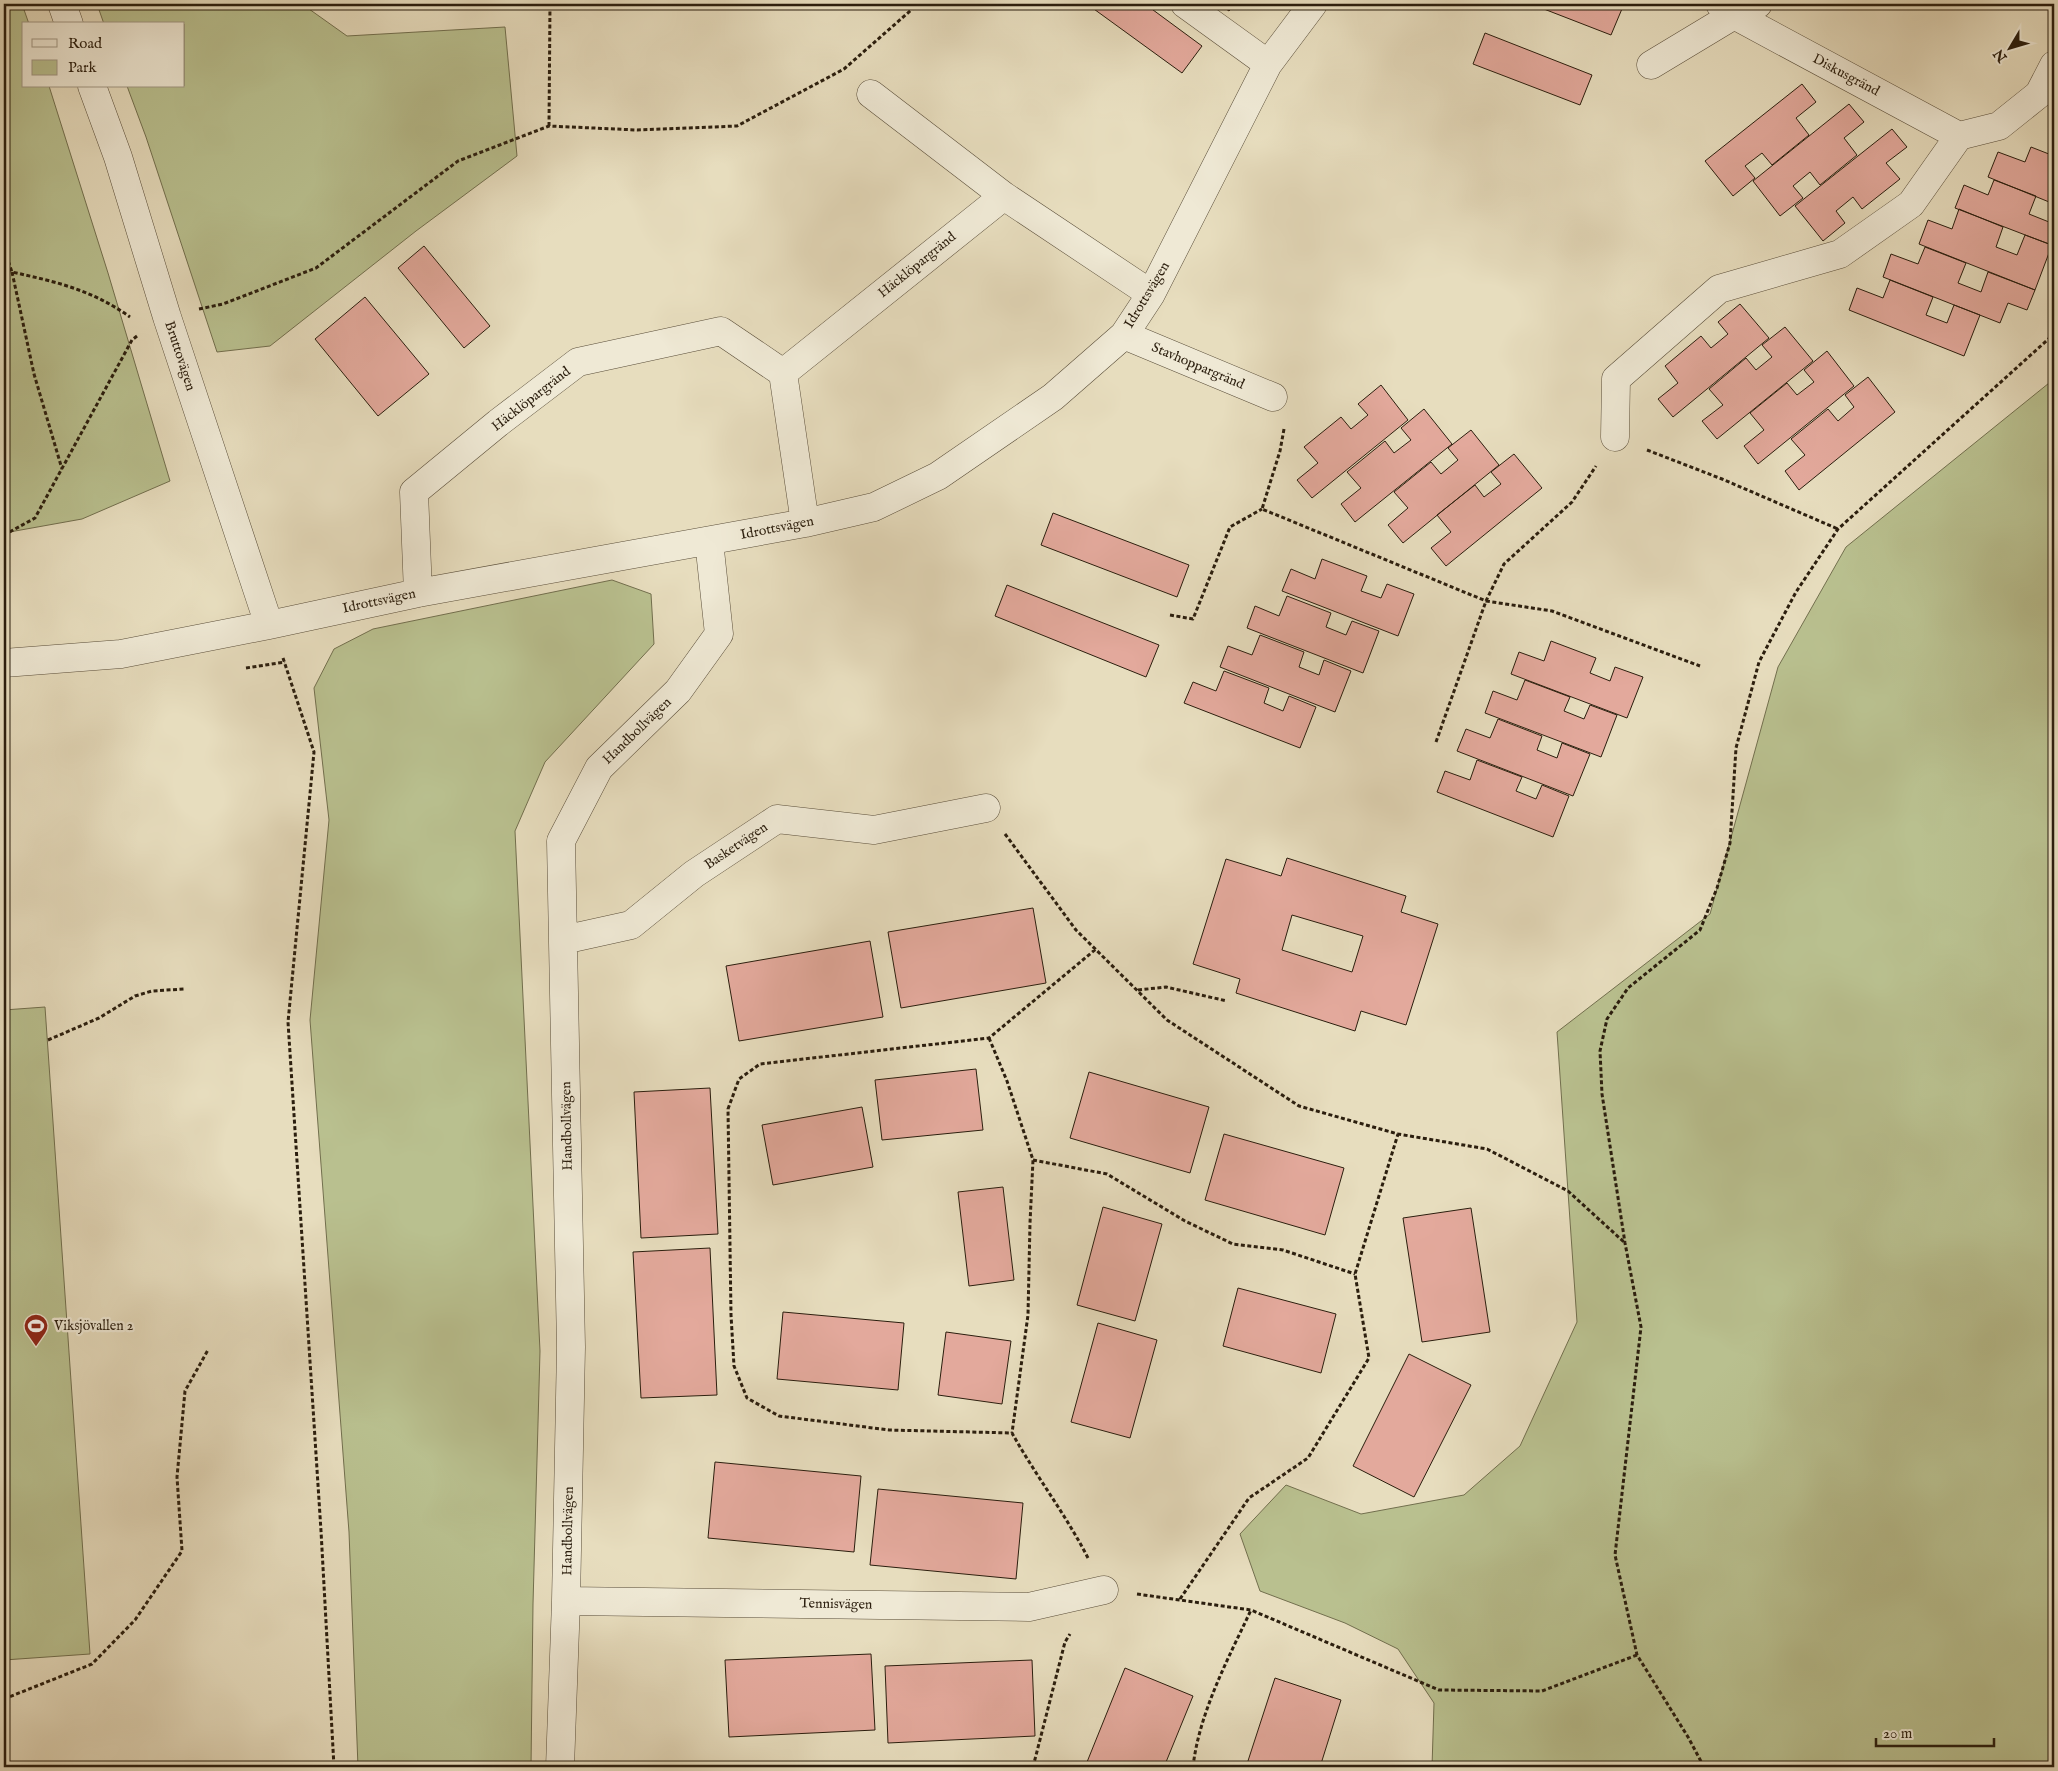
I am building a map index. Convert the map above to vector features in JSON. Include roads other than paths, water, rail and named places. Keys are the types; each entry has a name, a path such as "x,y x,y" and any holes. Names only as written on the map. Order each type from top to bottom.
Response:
{"street":[{"path":"62,4 68,22"},
{"path":"1185,4 1268,64"},
{"name":"Idrottsvägen","path":"4,663 121,654 269,625 418,592 805,523 874,507 938,476 1053,397 1124,335 1151,294 1268,64 1313,4"},
{"path":"1651,65 1727,9 1758,4"},
{"name":"Diskusgränd","path":"1727,9 1959,136"},
{"path":"1615,437 1616,379 1719,288 1840,254 1911,204 1959,136 1999,126 2039,94 2054,65"},
{"name":"Bruttovägen","path":"93,88 118,157 157,323 269,625"},
{"path":"871,94 1004,196 1151,294"},
{"name":"Häcklöpargränd","path":"418,592 414,492 578,362 720,332 783,373 1004,196"},
{"name":"Stavhoppargränd","path":"1124,335 1273,397"},
{"path":"783,373 805,523"},
{"name":"Handbollvägen","path":"560,1767 566,1601 571,1347 561,841 599,768 678,691 719,634 709,541"},
{"name":"Basketvägen","path":"563,940 631,925 694,874 777,819 874,830 986,808"},
{"name":"Tennisvägen","path":"566,1601 1029,1607 1104,1590"}],"place":[{"name":"Viksjövallen 2","path":"36,1347"}]}
